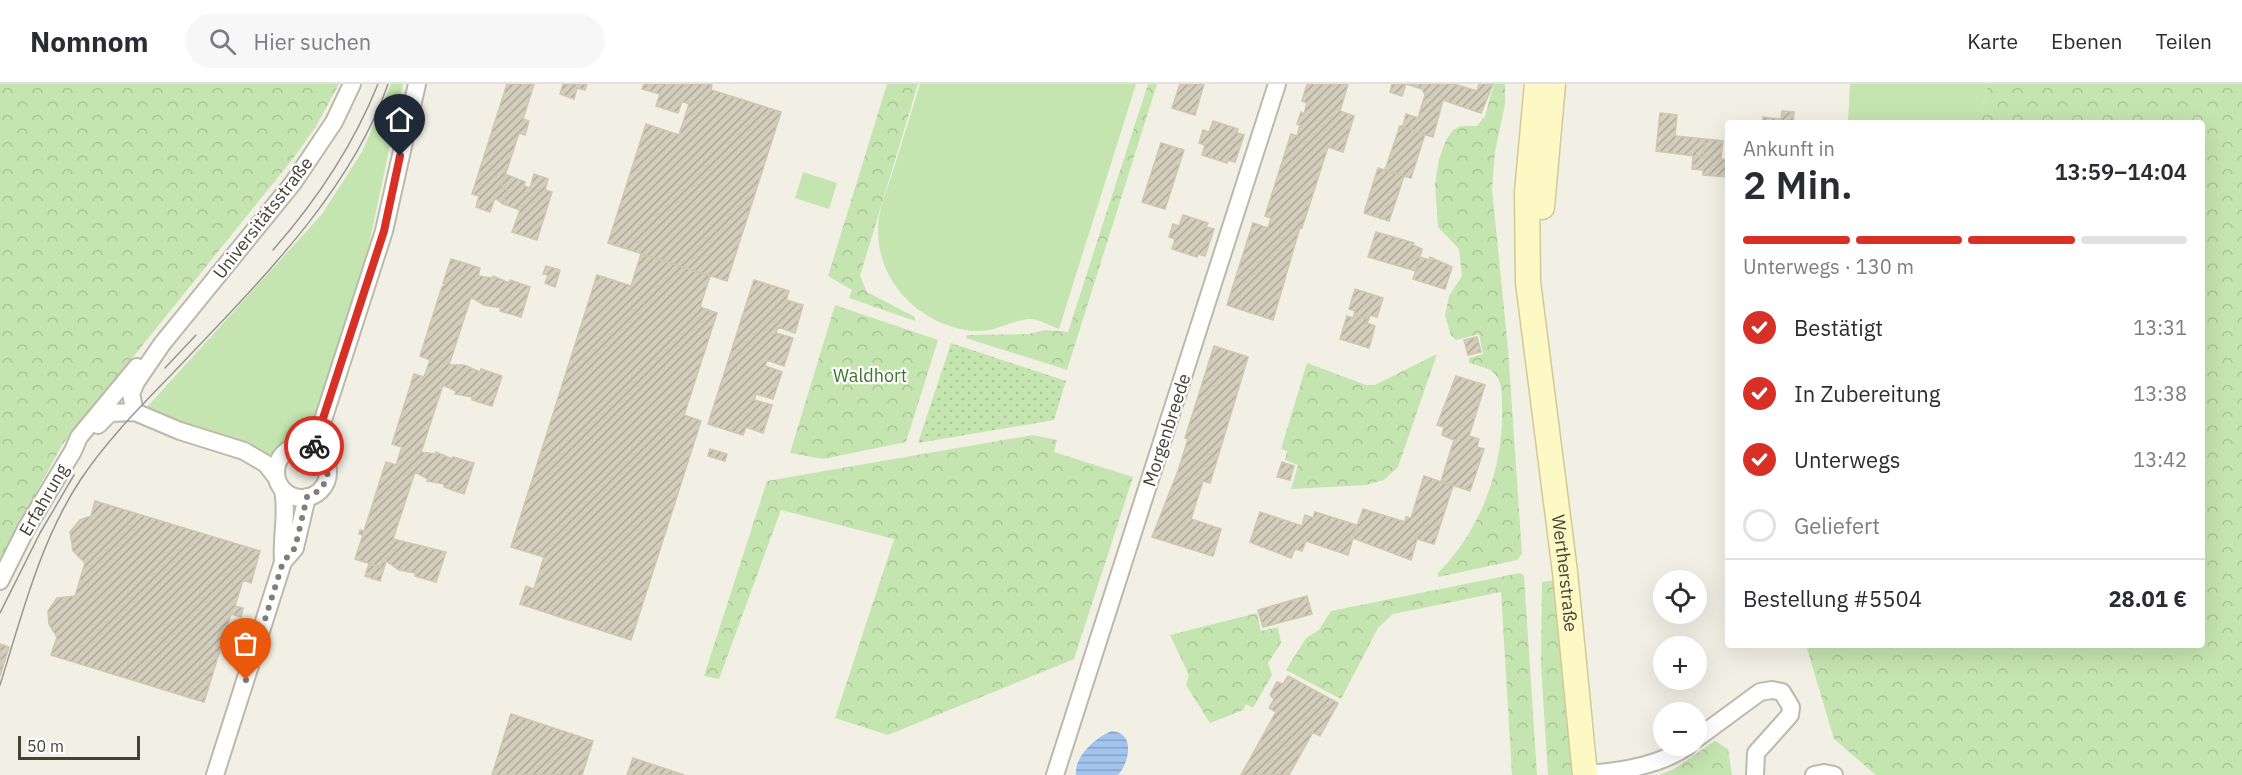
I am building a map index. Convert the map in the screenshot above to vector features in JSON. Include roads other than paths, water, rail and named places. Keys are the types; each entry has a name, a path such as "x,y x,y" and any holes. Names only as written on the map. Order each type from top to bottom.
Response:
{"main road":[{"name":"Wertherstraße","path":"1537,84 1530,144 1526,233 1532,330 1540,372 1567,584 1585,775"},
{"name":"Wertherstraße","path":"1540,372 1540,230 1553,84"},
{"name":"Wertherstraße","path":"1551,126 1562,84"}],"street":[{"name":"Universitätsstraße","path":"135,412 132,389 162,344 293,183 334,122 352,84"},
{"path":"314,448 384,231 417,84"},
{"name":"Morgenbreede","path":"1055,775 1277,84"},
{"name":"Universitätsstraße","path":"73,452 79,437 127,378 162,344"},
{"path":"73,452 110,413 135,412 180,431 244,451 266,464 279,484 287,508 281,541 283,562"},
{"path":"304,445 314,448 325,459 328,475 321,489 307,497 299,498 279,484 279,458 286,450 304,445"},
{"name":"Erfahrung","path":"0,581 26,529 73,452"},
{"path":"215,775 283,562 295,548 307,497"},
{"path":"1707,731 1760,692 1772,690 1782,692 1791,707 1790,715 1756,753 1755,775"},
{"path":"1585,775 1657,762 1672,756"},
{"path":"1814,775 1824,772 1834,775"}],"water":[{"path":"1112,731 1125,737 1128,749 1125,763 1118,775 1076,775 1076,768 1082,754 1099,738"}],"tram line":[{"path":"273,250 333,172 378,84"},
{"path":"0,685 24,605 43,553 54,527 81,479 125,424 235,308 296,239 349,164 371,125 388,84"},
{"path":"165,368 196,335"},
{"path":"0,613 40,533 74,475"}],"park label":[{"name":"Waldhort","path":"870,376"}]}
